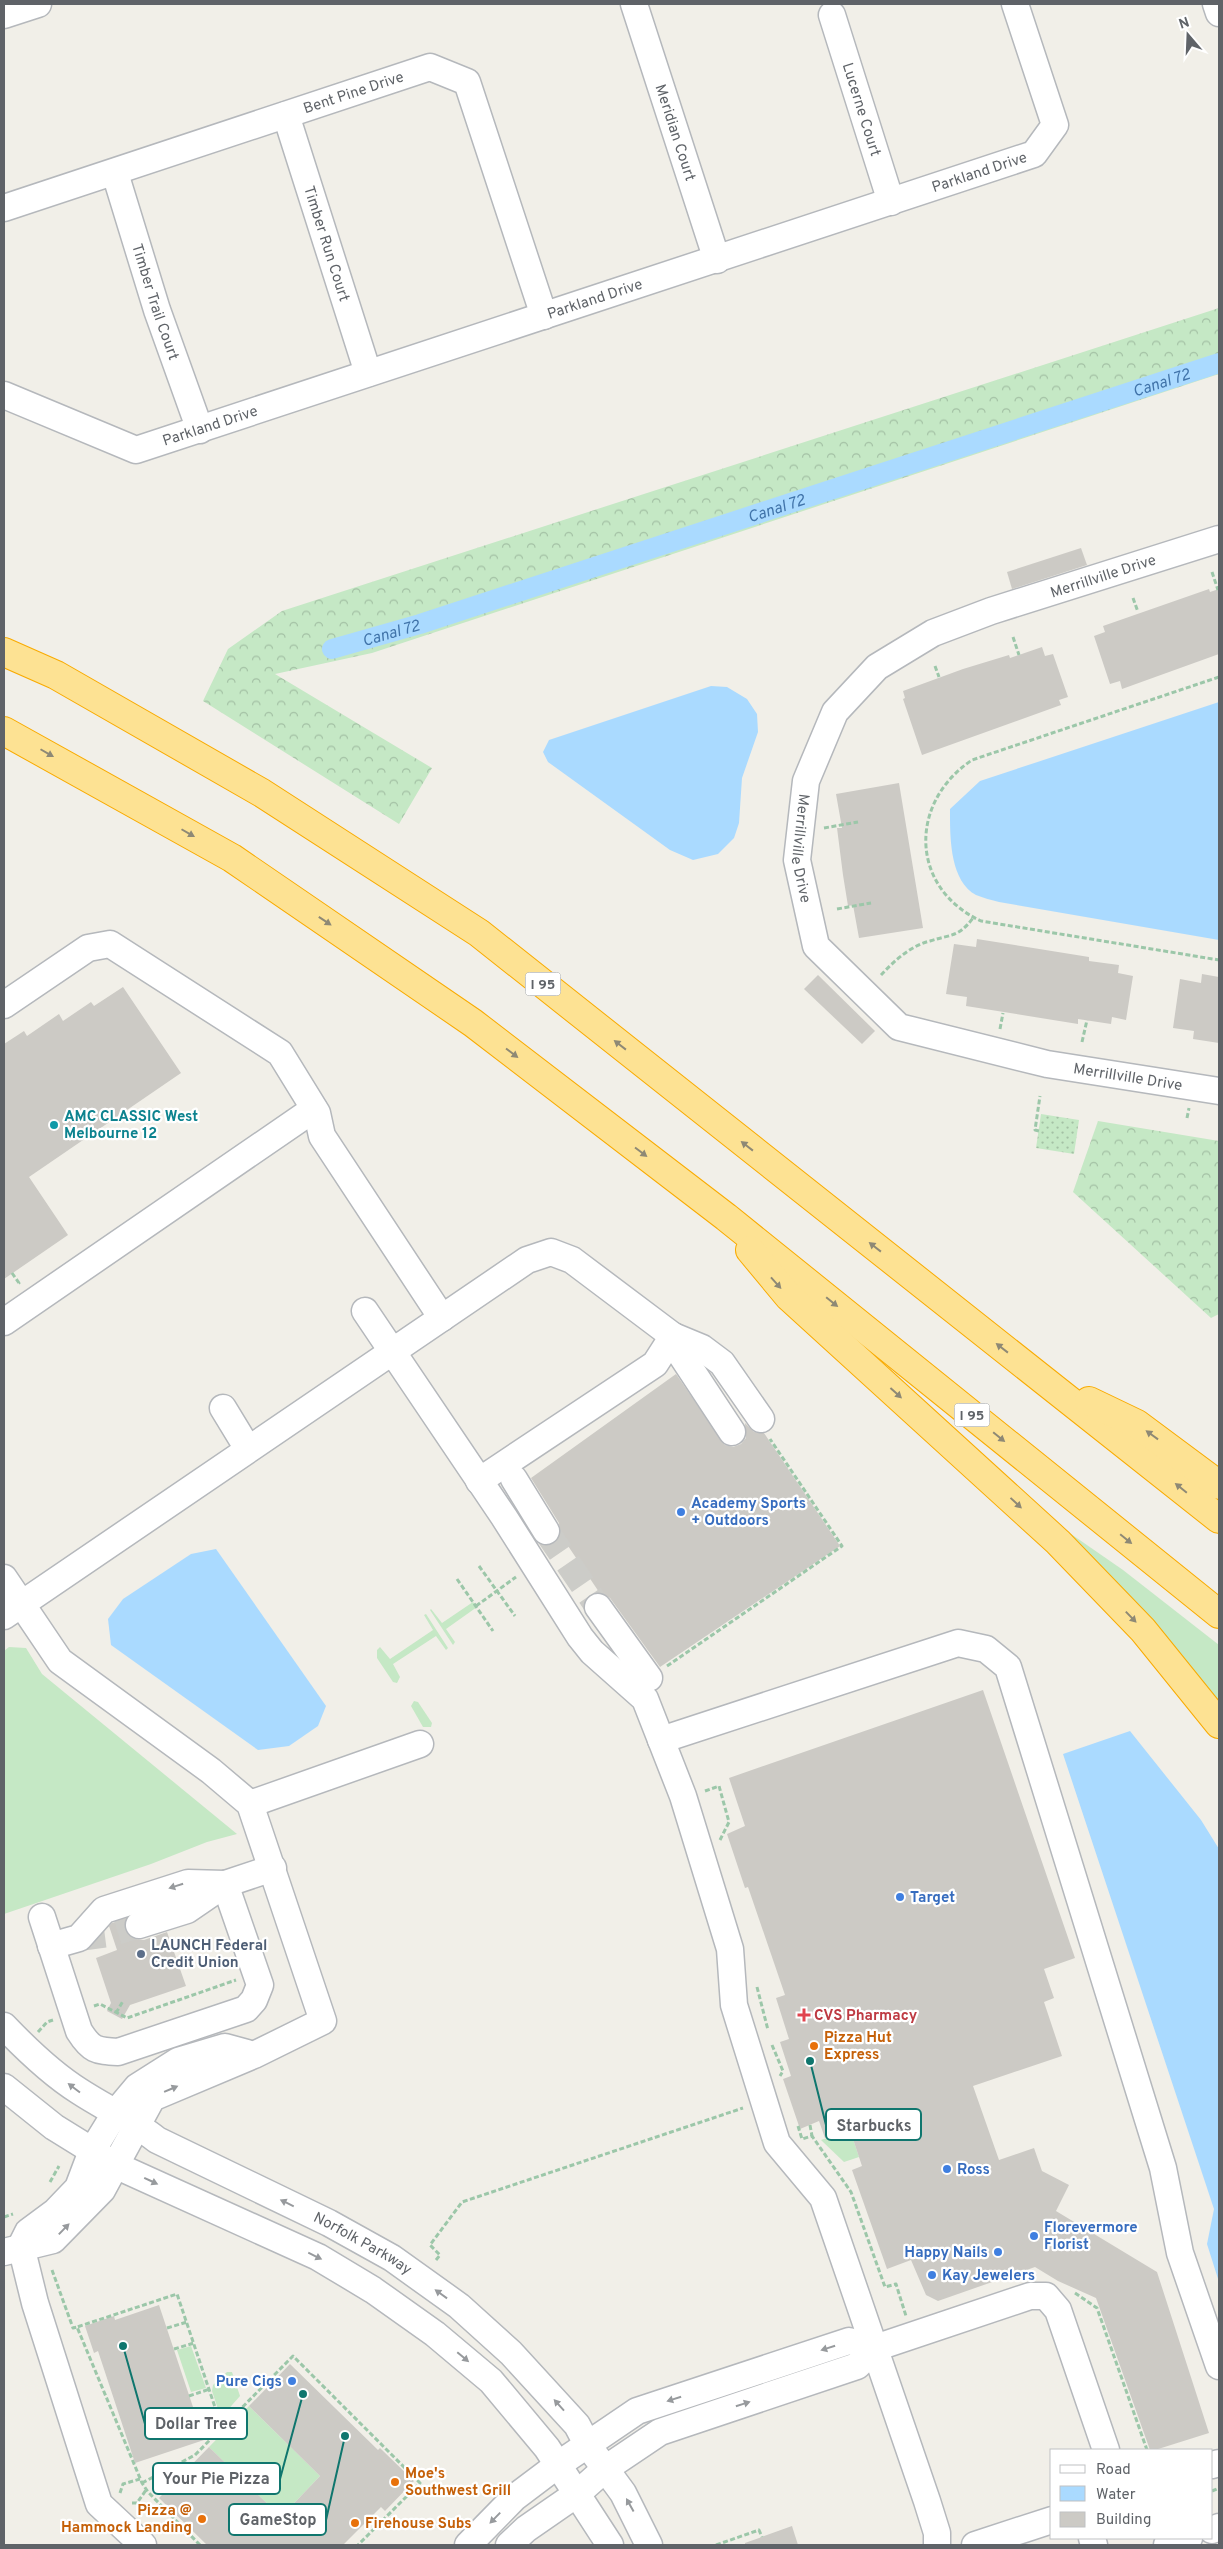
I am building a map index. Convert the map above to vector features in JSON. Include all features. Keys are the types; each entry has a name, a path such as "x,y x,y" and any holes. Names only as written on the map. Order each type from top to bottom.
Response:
{"highway":[{"name":"I 95","path":"4,652 56,675 262,793 479,933 1219,1519"},
{"name":"I 95","path":"4,730 232,858 473,1023 726,1217 1219,1614"},
{"path":"726,1217 770,1276 789,1297 1058,1542 1143,1630 1219,1724"},
{"path":"1040,1378 1137,1424 1219,1485"}],"street":[{"path":"4,16 38,4"},
{"name":"Meridian Court","path":"634,4 717,260"},
{"name":"Parkland Drive","path":"4,394 136,450 1034,154 1055,125 1015,4"},
{"path":"1216,4 1219,13"},
{"name":"Lucerne Court","path":"832,15 891,202"},
{"name":"Bent Pine Drive","path":"4,208 430,68 467,82 544,316"},
{"name":"Timber Run Court","path":"286,115 368,373"},
{"name":"Timber Trail Court","path":"115,173 157,310 200,430"},
{"name":"Merrillville Drive","path":"1219,539 991,611 934,633 877,667 835,712 806,781 797,860 816,946 899,1027 1047,1064 1219,1091"},
{"path":"4,1005 88,948 110,944 280,1053 314,1109 322,1136 442,1318"},
{"path":"4,1322 314,1109"},
{"path":"13,1610 527,1260 551,1252 572,1260 673,1336 702,1348 722,1363 761,1419"},
{"path":"365,1311 479,1481 543,1552"},
{"path":"673,1336 680,1353 732,1432"},
{"path":"479,1481 655,1364 673,1336"},
{"path":"224,1408 248,1449"},
{"path":"514,1479 543,1552 592,1652 645,1699 662,1740 683,1796 730,1949 734,2005 778,2143 823,2198 932,2517 937,2533 937,2545"},
{"path":"4,1578 13,1610 60,1661 211,1771 250,1804 323,2021 254,2055 152,2098 127,2118 92,2151 78,2188 55,2212 28,2232 12,2249"},
{"path":"598,1607 650,1678"},
{"path":"662,1740 958,1643 986,1649 1008,1666 1163,2168 1180,2253 1219,2366"},
{"path":"250,1804 420,1744"},
{"path":"139,1925 187,1910 224,1884 273,1868"},
{"path":"51,1946 79,1938 104,1910 188,1882 224,1884"},
{"path":"42,1917 78,2031 88,2045 100,2052 118,2052 246,2009 254,2000 260,1985 224,1884"},
{"name":"Norfolk Parkway","path":"4,2026 23,2045 78,2091 127,2118 157,2140 329,2223 392,2258 459,2306 511,2353 577,2425 587,2444 623,2493 649,2545"},
{"path":"4,2087 54,2127 117,2166 318,2257 373,2290 435,2334 491,2381 558,2464 610,2545"},
{"path":"12,2249 53,2240 102,2190 117,2166 127,2118"},
{"path":"12,2249 35,2303 99,2504 143,2545"},
{"path":"509,2545 526,2529 578,2493 605,2469 660,2432 858,2366 875,2348 1030,2296 1046,2296 1058,2310 1106,2449"},
{"path":"468,2545 514,2498 558,2464 637,2411 849,2341 875,2348"},
{"path":"975,2545 1050,2521"},
{"path":"1167,2545 1186,2539"}],"path":[{"path":"1212,572 1218,590"},
{"path":"1133,598 1138,612"},
{"path":"1013,637 1019,655"},
{"path":"935,666 939,677"},
{"path":"1219,677 972,760 956,770 940,789 931,804 925,841 928,860 936,878 951,900 973,918 998,925 1219,960"},
{"path":"824,828 858,822"},
{"path":"837,909 871,904"},
{"path":"881,975 908,951 930,940 955,936 965,930 973,918"},
{"path":"1000,1029 1002,1013"},
{"path":"1082,1042 1088,1020"},
{"path":"1039,1131 1034,1130 1040,1096"},
{"path":"11,1288 19,1283 12,1273"},
{"path":"650,1678 842,1546 763,1428 761,1419"},
{"path":"476,1606 543,1552"},
{"path":"478,1566 498,1590 515,1616"},
{"path":"457,1579 493,1631"},
{"path":"700,1788 701,1793 719,1786 729,1822 718,1844"},
{"path":"37,2033 47,2022 100,2004 127,2018 240,1979 257,1977"},
{"path":"755,1981 768,2032"},
{"path":"116,2012 123,2001"},
{"path":"770,2041 783,2071 779,2078"},
{"path":"436,2260 440,2255 430,2245 462,2202 764,2101"},
{"path":"797,2121 802,2138 812,2136"},
{"path":"810,2125 812,2136 851,2192 885,2287 896,2284 908,2321"},
{"path":"1070,2290 1097,2308 1147,2449"},
{"path":"200,2545 146,2490 78,2327 177,2294 222,2428"},
{"path":"167,2328 187,2322"},
{"path":"174,2349 194,2343"},
{"path":"122,2499 120,2489 123,2484 141,2481 195,2455 293,2356 420,2483 358,2545"},
{"path":"190,2396 210,2389"},
{"path":"197,2417 216,2410"},
{"path":"126,2504 137,2503 146,2490"},
{"path":"716,2545 759,2530 762,2537"}],"green space":[{"path":"1219,308 1219,374 372,653 275,674 432,768 399,824 203,701 228,649 282,611"},
{"path":"1041,1114 1079,1120 1074,1154 1036,1148"},
{"path":"1098,1121 1219,1141 1219,1314 1211,1318 1073,1192"},
{"path":"1071,1534 1123,1570 1219,1645 1219,1704 1068,1536"},
{"path":"473,1602 477,1607 446,1629 455,1642 453,1645 430,1610 442,1623"},
{"path":"426,1614 448,1648 446,1650 436,1636 393,1664 400,1677 397,1683 393,1682 377,1658 377,1650 380,1647 390,1659 433,1630 424,1615"},
{"path":"9,1647 26,1648 42,1674 237,1834 207,1842 151,1864 4,1914 4,1651"},
{"path":"414,1701 418,1702 432,1723 431,1727 423,1727 411,1706"},
{"path":"850,2130 859,2157 844,2162 821,2140"},
{"path":"191,2346 206,2388 191,2392 177,2350"},
{"path":"227,2372 232,2372 240,2396 225,2413 220,2415 212,2391 213,2385"},
{"path":"249,2406 320,2476 281,2517 209,2447"}],"water":[{"path":"711,686 727,687 747,699 757,714 758,732 742,778 739,823 734,838 718,854 693,860 670,850 548,762 543,752 549,740"},
{"path":"1219,702 1219,940 999,902 976,895 967,888 956,868 953,856 950,809 980,781"},
{"path":"216,1549 326,1706 318,1726 289,1746 258,1750 111,1645 108,1619 123,1599 191,1554"},
{"path":"1130,1731 1201,1820 1219,1849 1219,2282 1207,2244 1214,2209 1063,1754"}],"building":[{"path":"1081,548 1087,565 1012,589 1007,572"},
{"path":"1209,589 1210,592 1219,589 1219,654 1122,689 1120,681 1110,684 1094,636 1105,632 1103,626"},
{"path":"1042,647 1045,656 1053,654 1068,697 1059,700 1061,705 922,755 903,699 905,698 903,691 963,669 1009,655 1010,658"},
{"path":"899,783 923,928 859,938 853,905 848,906 843,875 837,828 842,828 836,794"},
{"path":"977,939 1089,957 1089,961 1119,965 1118,973 1133,976 1126,1020 1112,1017 1111,1024 1078,1019 1078,1024 966,1006 967,997 946,994 954,944 976,947"},
{"path":"1202,974 1219,977 1219,1043 1193,1039 1194,1031 1173,1028 1180,979 1201,983"},
{"path":"818,975 875,1031 862,1044 804,989"},
{"name":"AMC CLASSIC West Melbourne 12","path":"123,987 181,1073 29,1177 68,1235 4,1279 4,1044 24,1031 27,1036 59,1014 63,1021 91,1002 94,1006"},
{"name":"Academy Sports + Outdoors","path":"676,1374 725,1445 733,1447 741,1444 746,1438 745,1423 754,1432 764,1433 840,1546 660,1667 610,1598 599,1592 560,1534 559,1523 531,1478"},
{"path":"983,1690 1075,1958 1044,1969 1054,1998 1044,2002 1062,2056 973,2086 999,2160 1034,2148 1042,2171 1069,2185 1056,2211 1157,2272 1209,2433 1158,2449 1150,2449 1096,2298 1058,2281 1035,2267 938,2301 926,2295 911,2260 887,2269 852,2170 862,2166 850,2130 825,2138 819,2121 800,2129 783,2079 791,2076 780,2042 789,2039 776,1998 785,1995 748,1887 745,1888 727,1834 745,1826 729,1778"},
{"name":"LAUNCH Federal Credit Union","path":"126,1919 125,1930 135,1939 144,1940 167,1932 186,1986 130,2005 122,2019 107,2011 111,2003 96,1958 117,1950 109,1926 112,1923"},
{"path":"159,2305 204,2440 135,2463 98,2351 94,2353 85,2326 114,2316 115,2320"},
{"path":"290,2364 378,2450 380,2448 414,2481 385,2511 381,2507 343,2545 207,2545 159,2498 209,2447 281,2517 320,2476 249,2406"},
{"path":"792,2526 798,2545 745,2545 745,2543"}],"waterway":[{"name":"Canal 72","path":"332,649 420,624 1219,363"}],"tunnel":[{"path":"546,1531 598,1607"},
{"path":"79,1938 110,1934 139,1925"}],"place":[{"name":"AMC CLASSIC West Melbourne 12","path":"54,1125"},
{"name":"Academy Sports + Outdoors","path":"681,1512"},
{"name":"Target","path":"900,1897"},
{"name":"LAUNCH Federal Credit Union","path":"141,1954"},
{"name":"CVS Pharmacy","path":"804,2015"},
{"name":"Pizza Hut Express","path":"814,2046"},
{"name":"Starbucks","path":"810,2061"},
{"name":"Ross","path":"947,2169"},
{"name":"Florevermore Florist","path":"1034,2236"},
{"name":"Happy Nails","path":"998,2252"},
{"name":"Kay Jewelers","path":"932,2275"},
{"name":"Dollar Tree","path":"123,2346"},
{"name":"Pure Cigs","path":"292,2381"},
{"name":"Your Pie Pizza","path":"303,2394"},
{"name":"GameStop","path":"345,2436"},
{"name":"Moe's Southwest Grill","path":"395,2482"},
{"name":"Pizza @ Hammock Landing","path":"202,2519"},
{"name":"Firehouse Subs","path":"355,2523"}]}
